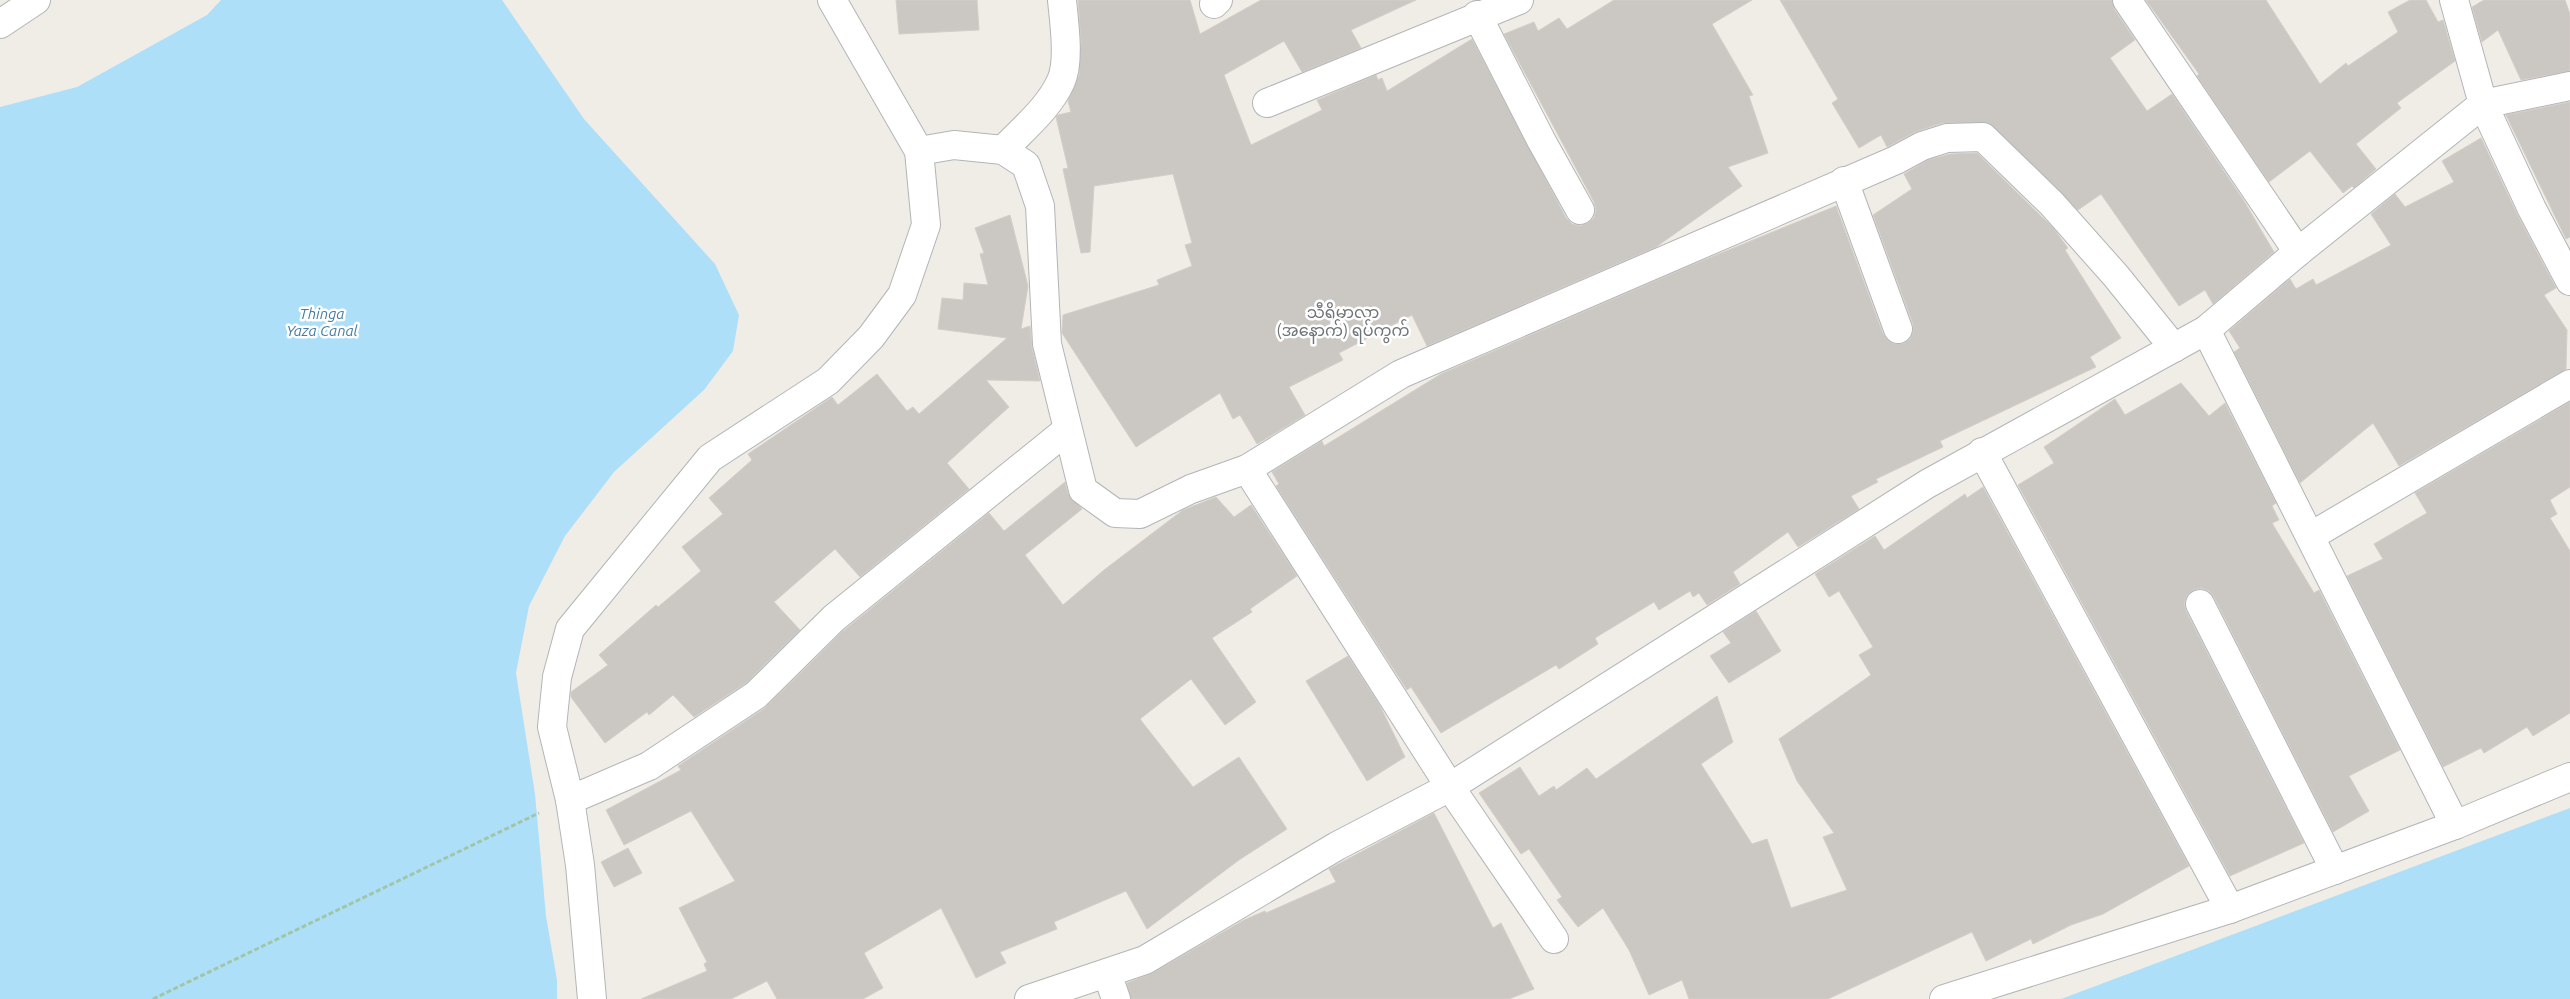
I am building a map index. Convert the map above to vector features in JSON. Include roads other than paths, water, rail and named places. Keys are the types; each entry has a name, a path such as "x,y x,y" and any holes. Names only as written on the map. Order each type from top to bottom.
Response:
{"street":[{"path":"0,24 36,0"},
{"path":"592,999 580,865 570,800 552,727 557,677 570,628 710,458 828,381 876,330 902,295 926,225 920,151 832,0"},
{"path":"1003,150 1040,112 1061,81 1065,50 1062,0"},
{"path":"1267,103 1477,15 1519,0"},
{"path":"2127,0 2298,252"},
{"path":"2454,0 2483,104 2532,209 2570,281"},
{"path":"1477,15 1540,140 1580,210"},
{"path":"1029,999 1144,960 1337,846 1450,787 1928,484 1982,452 2206,330 2298,252 2483,104 2570,86"},
{"path":"920,151 954,145 1003,150 1026,165 1040,206 1047,344 1083,490 1115,513 1140,514 1191,489 1247,469 1401,374 1922,146 1947,138 1984,137 2052,204 2116,276 2174,348"},
{"path":"1844,181 1898,328"},
{"path":"2206,330 2455,825"},
{"path":"2311,536 2570,384"},
{"path":"570,800 649,766 756,695 834,618 1068,430"},
{"path":"1982,452 2230,909"},
{"path":"1247,469 1450,787 1554,939"},
{"path":"2200,604 2335,870"},
{"path":"1944,999 2230,909 2455,825 2570,777"},
{"path":"1107,973 1116,999"}],"water":[{"name":"Thinga Yaza Canal","path":"221,0 502,0 584,119 715,264 739,315 733,351 704,390 614,472 565,536 529,606 516,673 535,794 546,916 557,980 557,999 0,999 0,107 77,87 207,15"},
{"path":"2570,808 2570,999 2061,999"}],"district":[{"name":"သီရိမာလာ (အနောက်) ရပ်ကွက်","path":"1343,321"}]}
